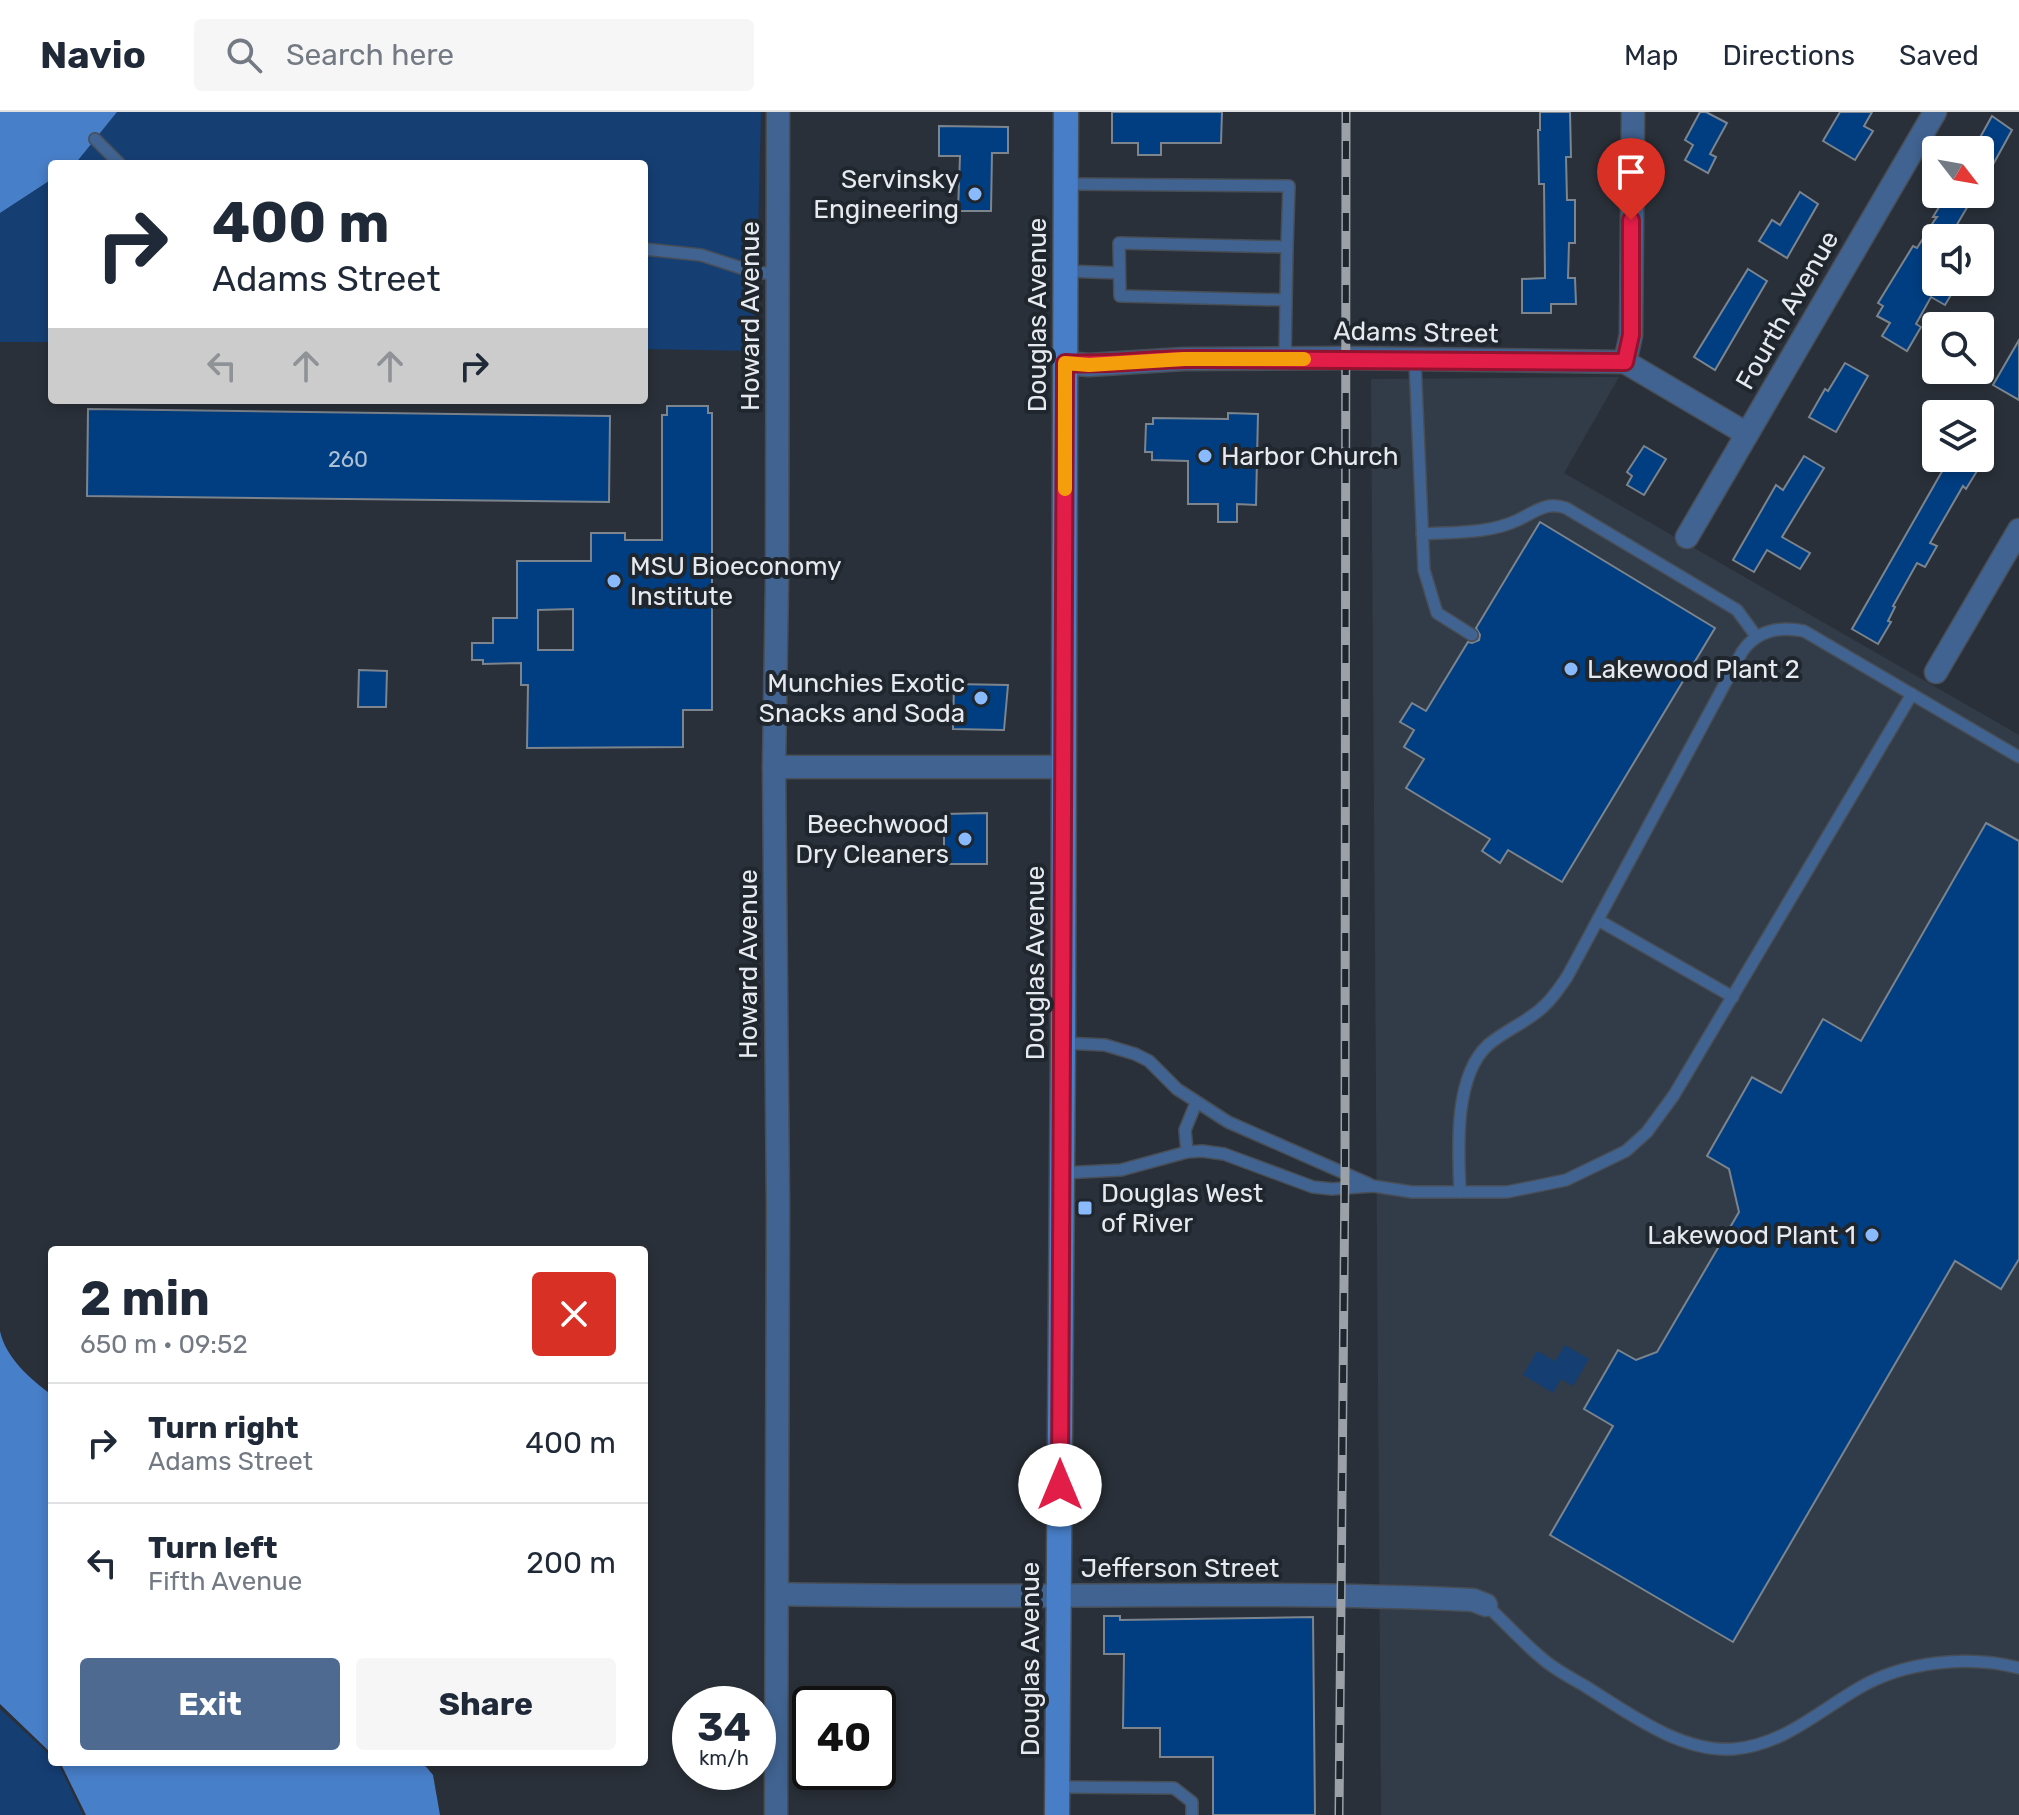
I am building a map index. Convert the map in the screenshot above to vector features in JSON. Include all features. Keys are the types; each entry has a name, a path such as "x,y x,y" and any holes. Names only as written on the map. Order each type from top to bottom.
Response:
{"street":[{"name":"Howard Avenue","path":"776,1815 774,767 778,112"},
{"name":"Douglas Avenue","path":"1057,1815 1066,112"},
{"path":"1633,112 1631,335 1625,362 1747,434"},
{"name":"Fourth Avenue","path":"1687,537 1935,112"},
{"name":"Adams Street","path":"1065,363 1089,365 1184,359 1344,358 1625,362"},
{"path":"1936,672 2019,530"},
{"path":"774,767 1064,767"},
{"name":"Jefferson Street","path":"777,1594 1459,1599 1486,1605"}],"lane":[{"path":"95,139 116,160"},
{"path":"1065,184 1289,186 1285,360"},
{"path":"1286,300 1120,296 1119,243 1287,247"},
{"path":"648,249 701,255 754,272 778,274"},
{"path":"1066,271 1119,273"},
{"path":"1415,361 1424,570 1437,613 1472,635"},
{"path":"1422,534 1486,531 1515,522 1545,506 1566,508 1737,610 1756,636"},
{"path":"1460,1192 1462,1112 1468,1076 1476,1059 1487,1046 1537,1012 1555,994 1742,652 1756,636 1780,628 1804,631 2019,757"},
{"path":"1062,1173 1121,1170 1187,1152 1224,1154 1313,1187 1373,1186 1412,1192 1507,1192 1566,1180 1626,1151 1657,1119 1733,997 1912,694"},
{"path":"1598,920 1733,997"},
{"path":"1063,1043 1105,1045 1135,1054 1149,1061 1196,1103 1228,1122 1373,1186"},
{"path":"1187,1152 1185,1130 1196,1103"},
{"path":"1486,1605 1547,1662 1672,1737 1700,1747 1735,1749 1772,1740 1798,1728 1861,1686 1894,1673 1944,1662 2000,1663 2019,1668"},
{"path":"1057,1787 1174,1788 1192,1802 1192,1815"}],"shaded area":[{"path":"0,112 117,112 78,160 48,160 48,182 0,213"},
{"path":"117,112 761,112 755,351 648,349 648,160 78,160"},
{"path":"48,182 48,342 0,342 0,213"},
{"path":"1619,377 1564,473 2019,735 2019,1815 1381,1815 1371,379"},
{"path":"0,1331 13,1359 48,1392 48,1750 0,1704"},
{"path":"1565,1345 1589,1359 1573,1386 1561,1379 1553,1393 1523,1375 1537,1351 1555,1361"},
{"path":"0,1709 48,1753 48,1766 59,1766 83,1815 0,1815"},
{"path":"62,1766 425,1766 433,1775 440,1815 86,1815"}],"building":[{"path":"1112,112 1222,112 1221,143 1161,143 1161,155 1138,155 1138,143 1112,143"},
{"path":"1540,112 1570,112 1571,157 1566,157 1567,200 1575,200 1575,243 1569,243 1568,278 1575,278 1576,304 1551,304 1551,313 1522,313 1522,279 1545,278 1544,184 1539,184"},
{"path":"1700,112 1727,123 1710,154 1716,157 1708,173 1685,160 1693,145 1685,140"},
{"path":"1840,112 1872,112 1864,126 1873,131 1855,160 1823,141"},
{"path":"1992,116 2012,130 1994,163 1994,136 1981,136"},
{"path":"939,126 1008,127 1008,153 992,153 991,211 958,211 960,156 939,156"},
{"path":"1800,192 1818,204 1787,258 1759,241 1772,220 1780,225"},
{"path":"1938,208 1967,208 1957,224 1932,224 1937,217 1933,217"},
{"path":"1922,240 1922,296 1950,296 1945,305 1931,297 1916,324 1921,327 1907,351 1882,336 1890,323 1877,316 1883,306 1878,303 1913,246 1917,248"},
{"path":"1748,269 1767,281 1715,370 1694,357"},
{"path":"2019,340 2019,400 1994,383"},
{"path":"1845,363 1868,376 1836,432 1809,417"},
{"name":"MSU Bioeconomy Institute","path":"667,406 708,406 708,413 712,413 712,710 683,710 683,747 527,748 528,685 521,685 521,663 483,664 483,660 472,660 472,643 493,643 493,618 517,618 517,561 591,561 591,533 625,533 625,540 662,540 662,415 667,415","holes":["573,609 573,650 538,650 538,610"]},
{"path":"88,409 610,416 609,502 87,496"},
{"name":"Harbor Church","path":"1228,413 1258,414 1256,505 1237,504 1237,522 1218,522 1218,504 1188,504 1188,461 1152,460 1152,452 1145,452 1146,424 1153,424 1153,418 1228,419"},
{"path":"1644,446 1666,459 1644,495 1627,485 1632,476 1627,472"},
{"path":"1804,456 1824,468 1782,537 1810,553 1800,569 1767,550 1754,572 1733,560 1776,485 1783,490"},
{"path":"1942,472 1976,472 1966,489 1963,486 1930,543 1937,546 1925,567 1917,563 1893,606 1888,621 1891,622 1878,644 1852,629"},
{"name":"Lakewood Plant 2","path":"1540,522 1715,628 1562,882 1508,850 1500,863 1482,851 1490,839 1406,788 1424,759 1404,747 1414,730 1400,722 1412,703 1426,711 1468,642 1479,640 1476,628"},
{"path":"359,670 387,671 386,707 358,707"},
{"name":"Munchies Exotic Snacks and Soda","path":"954,684 1008,685 1004,730 953,729"},
{"name":"Beechwood Dry Cleaners","path":"987,813 987,864 944,864 944,814"},
{"name":"Lakewood Plant 1","path":"1986,823 2019,841 2019,1259 2001,1289 1955,1261 1733,1642 1550,1535 1613,1426 1584,1409 1618,1350 1636,1360 1657,1352 1739,1212 1729,1169 1707,1156 1752,1077 1781,1093 1823,1019 1861,1041"},
{"path":"1104,1616 1120,1616 1120,1620 1313,1617 1315,1815 1213,1815 1213,1757 1160,1757 1160,1728 1123,1728 1124,1654 1104,1654"}],"railway":[{"path":"1339,1815 1345,1174 1346,112"}],"slow traffic":[{"path":"1065,489 1065,363 1089,365 1184,359 1304,359"}],"place":[{"name":"Servinsky Engineering","path":"975,194"},
{"name":"Harbor Church","path":"1205,456"},
{"name":"MSU Bioeconomy Institute","path":"614,581"},
{"name":"Lakewood Plant 2","path":"1571,669"},
{"name":"Munchies Exotic Snacks and Soda","path":"981,698"},
{"name":"Beechwood Dry Cleaners","path":"965,839"},
{"name":"Douglas West of River","path":"1085,1208"},
{"name":"Lakewood Plant 1","path":"1872,1235"}],"route":[{"path":"1060,1485 1065,363 1089,365 1184,359 1344,358 1625,362 1631,335 1631,220"}]}
